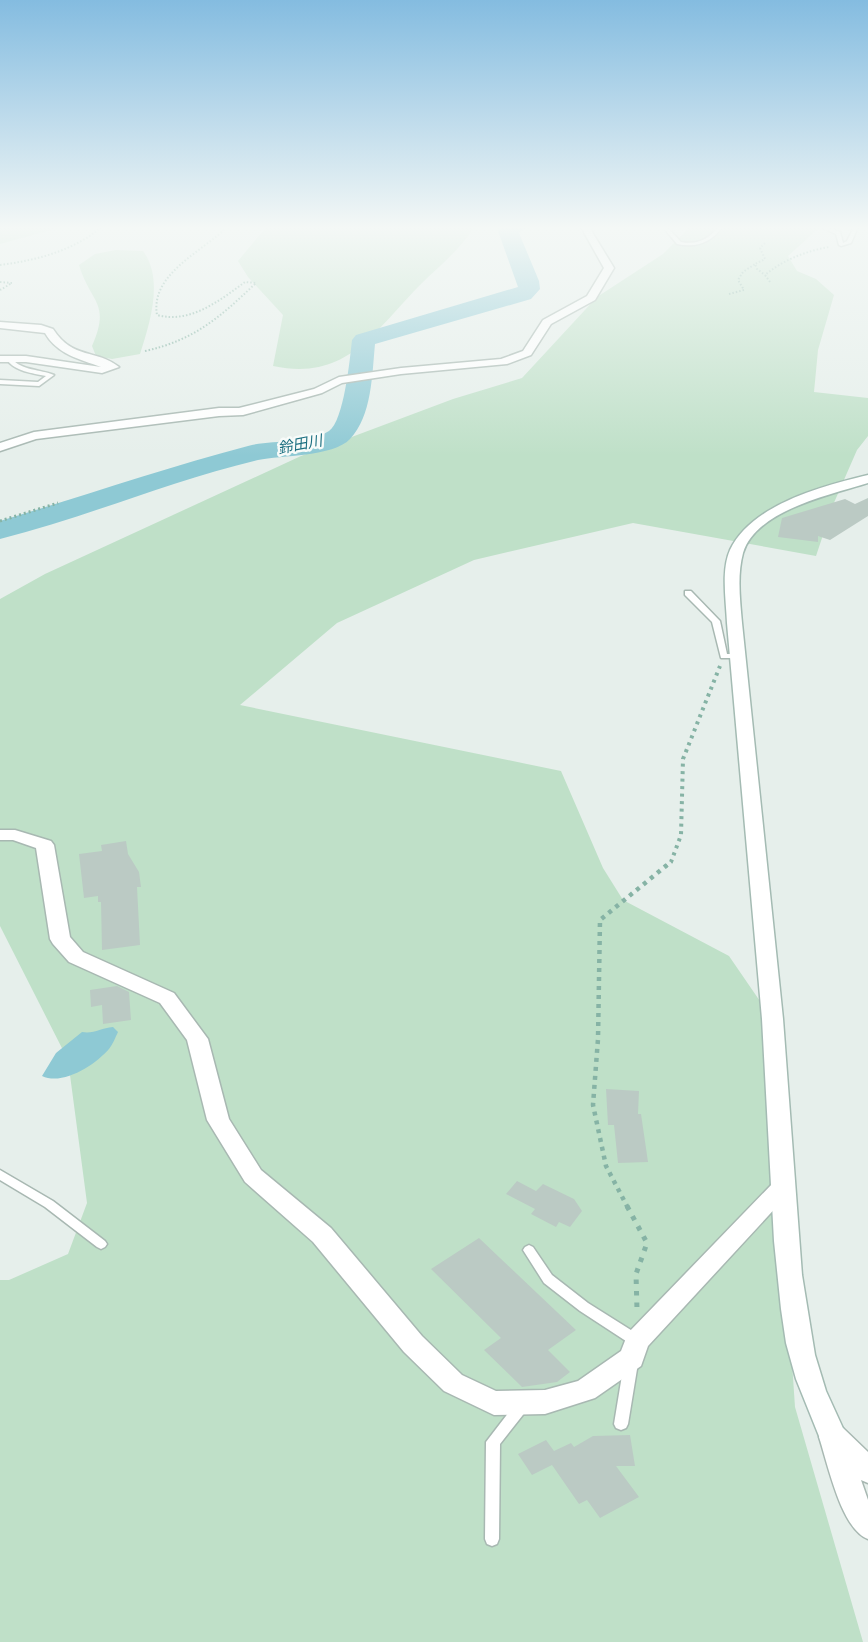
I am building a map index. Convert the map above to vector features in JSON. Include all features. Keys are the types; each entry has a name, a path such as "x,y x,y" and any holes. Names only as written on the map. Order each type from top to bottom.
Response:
{"street":[{"path":"0,447 34,436 195,415 239,412 318,391 339,380 401,371 503,362 527,353 538,332 547,322 581,304"},
{"path":"0,325 41,328 49,331 56,343 73,353 113,367 102,370 5,359"},
{"path":"868,480 777,512 758,522 746,537 737,550 734,567 731,656 776,1069 781,1190 800,1344 817,1405 833,1437 856,1506 868,1526"},
{"path":"0,835 15,835 45,845 60,939 76,957 167,998 197,1039 218,1120 253,1176 322,1235 413,1344 453,1383 494,1403 545,1402 586,1390 634,1349 781,1190"},
{"path":"833,1437 868,1470"}],"lane":[{"path":"0,382 39,384 51,375 18,367 5,359"},
{"path":"688,593 716,621 731,656"},
{"path":"0,1174 49,1204 101,1244"},
{"path":"529,1250 548,1279 634,1349 621,1424"},
{"path":"492,1539 493,1442 525,1402"}],"path":[{"path":"154,304 157,315 171,317 194,313 212,304"},
{"path":"145,351 180,343 211,326 234,304"},
{"path":"0,521 58,503"},
{"path":"634,1349 636,1274 647,1243 606,1166 593,1105 598,1039 600,920 672,862 681,835 683,759 731,656"}],"green space":[{"path":"97,304 153,304 140,354 112,359 96,356 92,346 100,320"},
{"path":"273,304 403,304 374,334 341,359 321,366 299,369 273,366 283,315"},
{"path":"591,304 831,304 818,350 814,392 868,398 868,436 857,450 833,505 816,556 633,523 474,560 337,623 240,705 561,771 603,868 623,900 729,956 784,1036 779,1169 795,1407 863,1642 0,1642 0,1280 9,1280 68,1254 87,1203 68,1060 0,926 0,599 45,574 301,456 453,399 522,378"}],"water":[{"path":"113,1027 118,1032 110,1047 96,1061 69,1076 50,1078 42,1076 56,1053 82,1032"}],"building":[{"path":"868,498 868,516 830,540 818,536 818,542 778,537 782,518 845,499 855,504"},
{"path":"126,841 128,854 139,872 141,887 137,887 140,945 102,950 101,902 98,902 98,896 84,898 79,854 102,851 101,845"},
{"path":"117,986 129,992 131,1020 103,1024 102,1005 91,1007 90,990"},
{"path":"606,1089 639,1091 638,1114 641,1114 648,1162 618,1163 614,1125 608,1125"},
{"path":"517,1181 536,1191 543,1184 574,1199 582,1211 570,1227 559,1222 556,1227 531,1214 535,1209 506,1194"},
{"path":"479,1238 576,1330 548,1350 570,1372 557,1382 522,1387 484,1350 501,1338 431,1269"},
{"path":"630,1435 635,1466 616,1466 639,1497 600,1518 587,1500 579,1504 552,1465 532,1475 518,1454 546,1440 554,1451 571,1443 574,1447 593,1436"}],"waterway":[{"name":"鈴田川","path":"0,530 256,452 316,445 339,436 348,424 359,384 364,340 490,304"}]}
